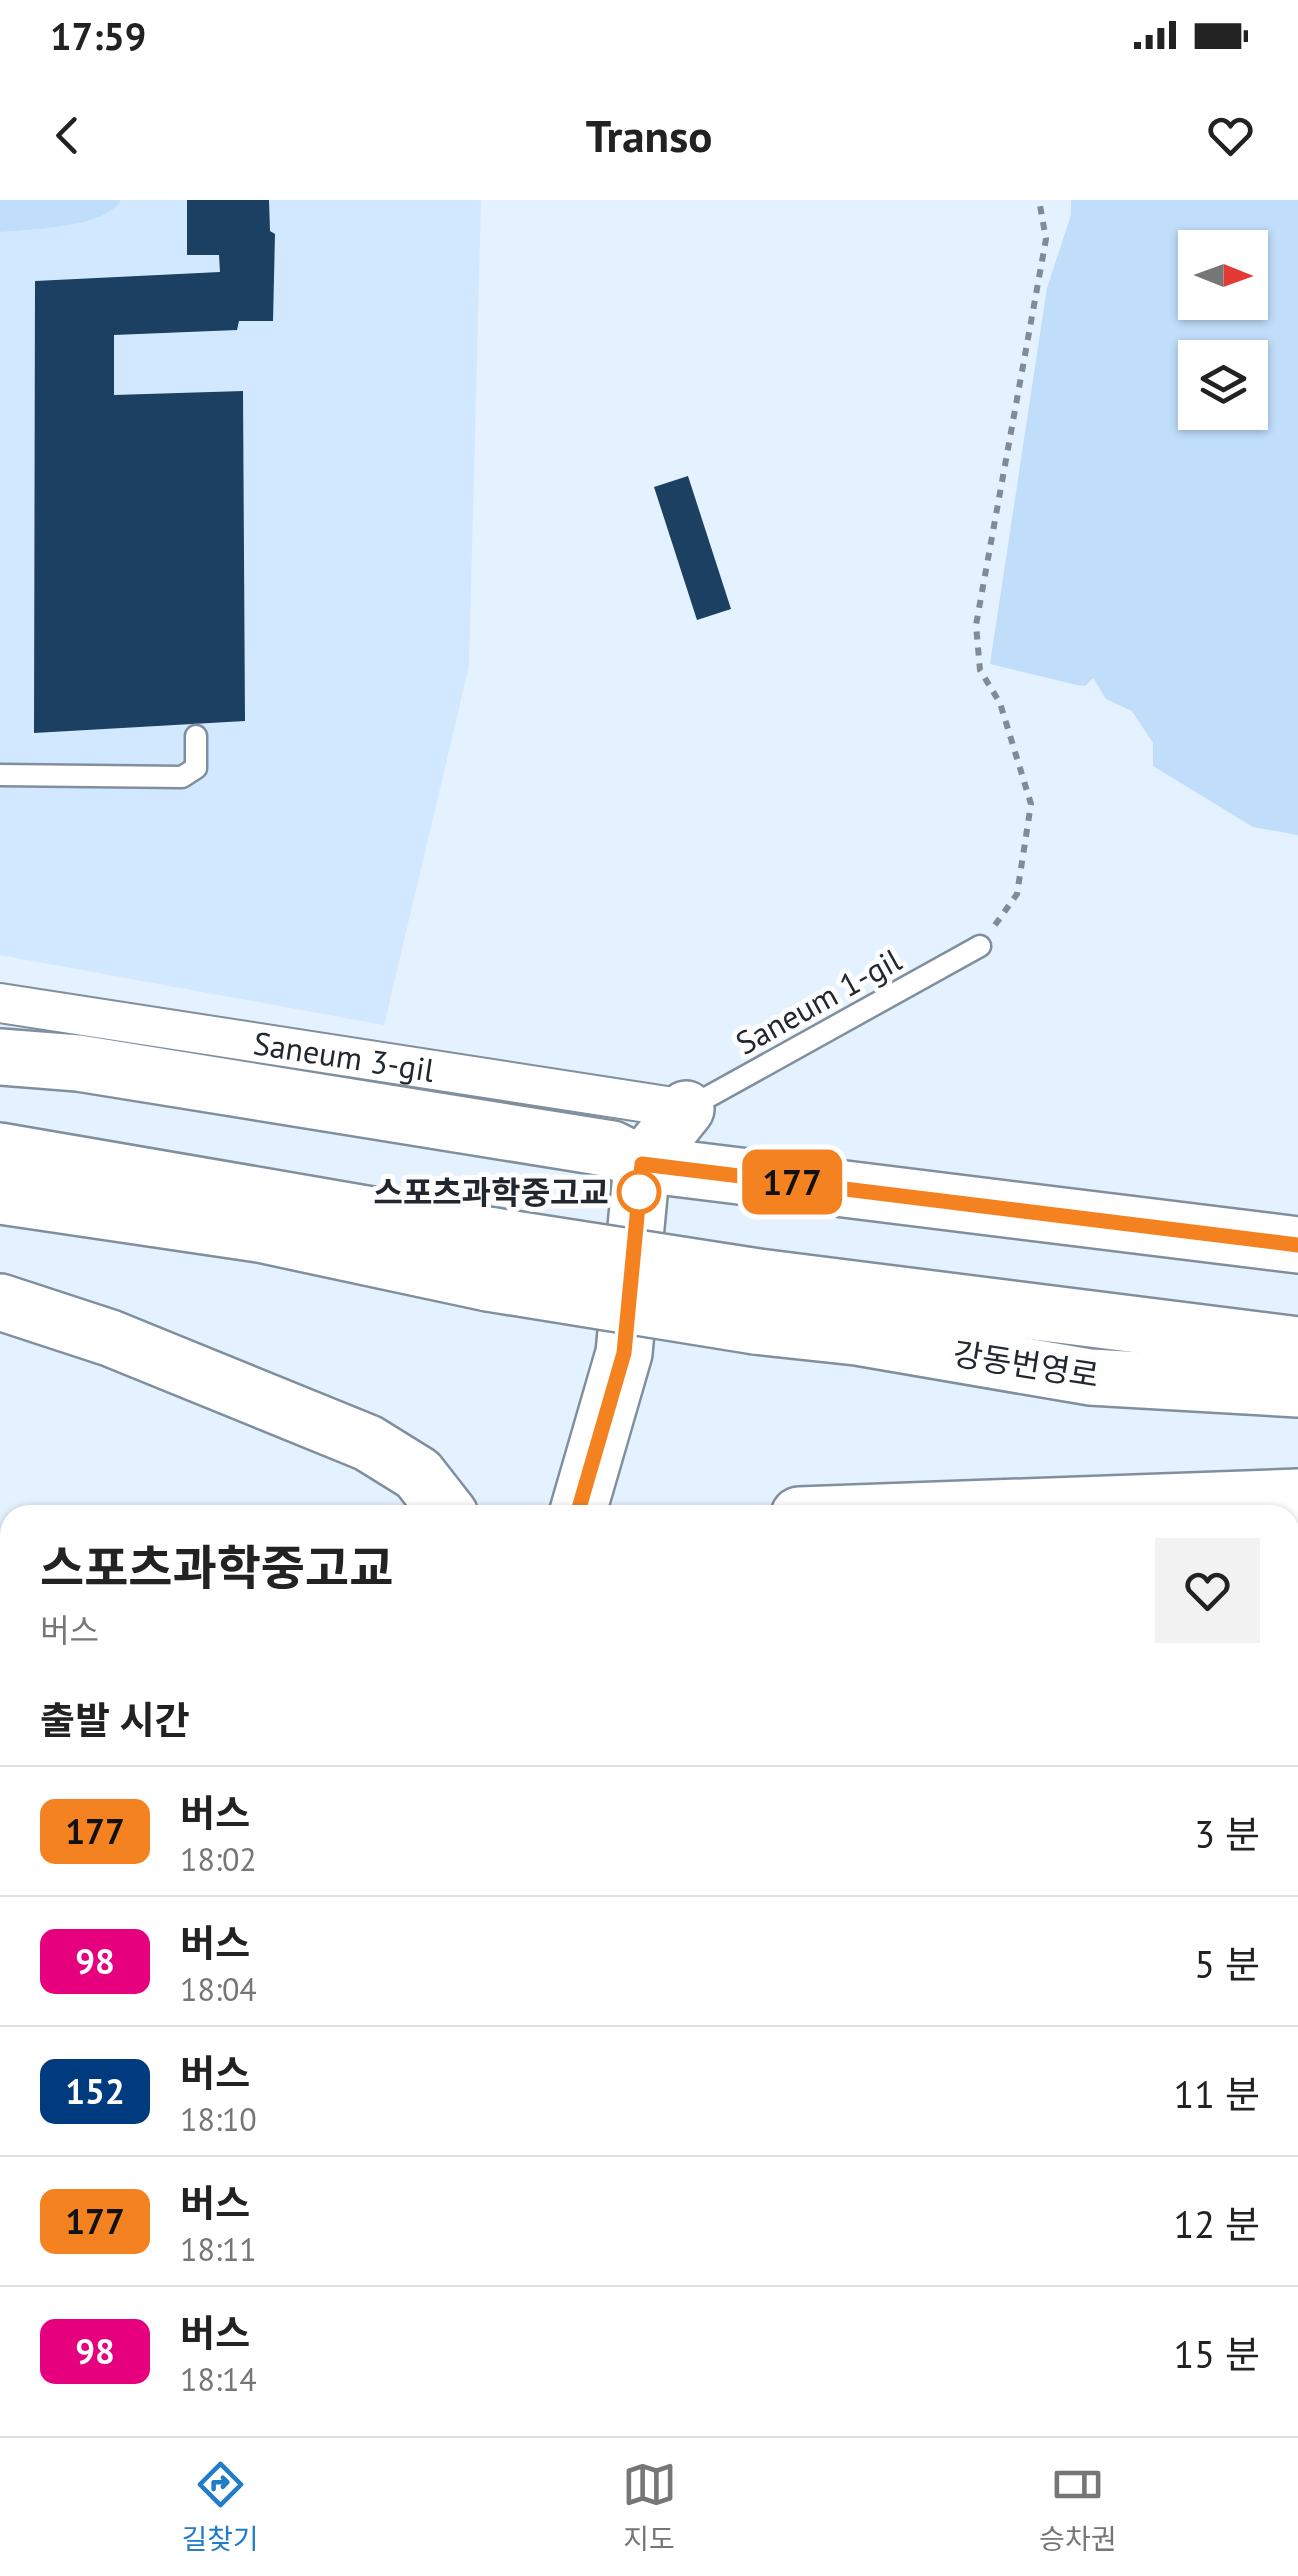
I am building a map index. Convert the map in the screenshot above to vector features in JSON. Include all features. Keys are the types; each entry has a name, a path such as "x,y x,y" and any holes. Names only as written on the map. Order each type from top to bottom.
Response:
{"highway":[{"path":"0,1057 78,1064 612,1149 642,1164 1298,1245"},
{"path":"580,1505 624,1353 642,1164 686,1109"},
{"path":"0,1151 491,1259"},
{"path":"0,1196 258,1234 491,1259 756,1301"},
{"name":"강동번영로","path":"756,1301 1298,1345"},
{"name":"강동번영로","path":"756,1301 856,1337 1090,1376 1298,1389"},
{"path":"0,1302 110,1338 368,1443 418,1474 442,1505"},
{"path":"1062,1505 1298,1496"}],"street":[{"name":"Saneum 3-gil","path":"0,1003 686,1109"}],"lane":[{"path":"0,774 182,776 196,768 196,736"},
{"name":"Saneum 1-gil","path":"686,1109 980,946"}],"path":[{"path":"980,946 1018,894 1031,804 1000,703 980,670 976,625 1046,238 1040,200"}],"shaded area":[{"path":"0,200 481,200 469,666 384,1025 0,955"},
{"path":"0,200 121,200 113,209 84,222 0,232"},
{"path":"1071,200 1298,200 1298,835 1253,827 1153,766 1153,743 1132,711 1106,699 1093,678 1085,686 1077,685 990,664 1047,288 1071,215"}],"building":[{"path":"187,200 269,200 270,231 275,234 273,321 239,321 237,330 114,335 114,395 243,391 245,721 34,733 35,281 220,272 219,255 187,255"},
{"path":"688,476 731,609 697,620 654,487"}],"bus line":[{"name":"177","path":"581,1505 624,1353 642,1164 1298,1245"}],"place":[{"name":"스포츠과학중고교","path":"639,1192"}]}
